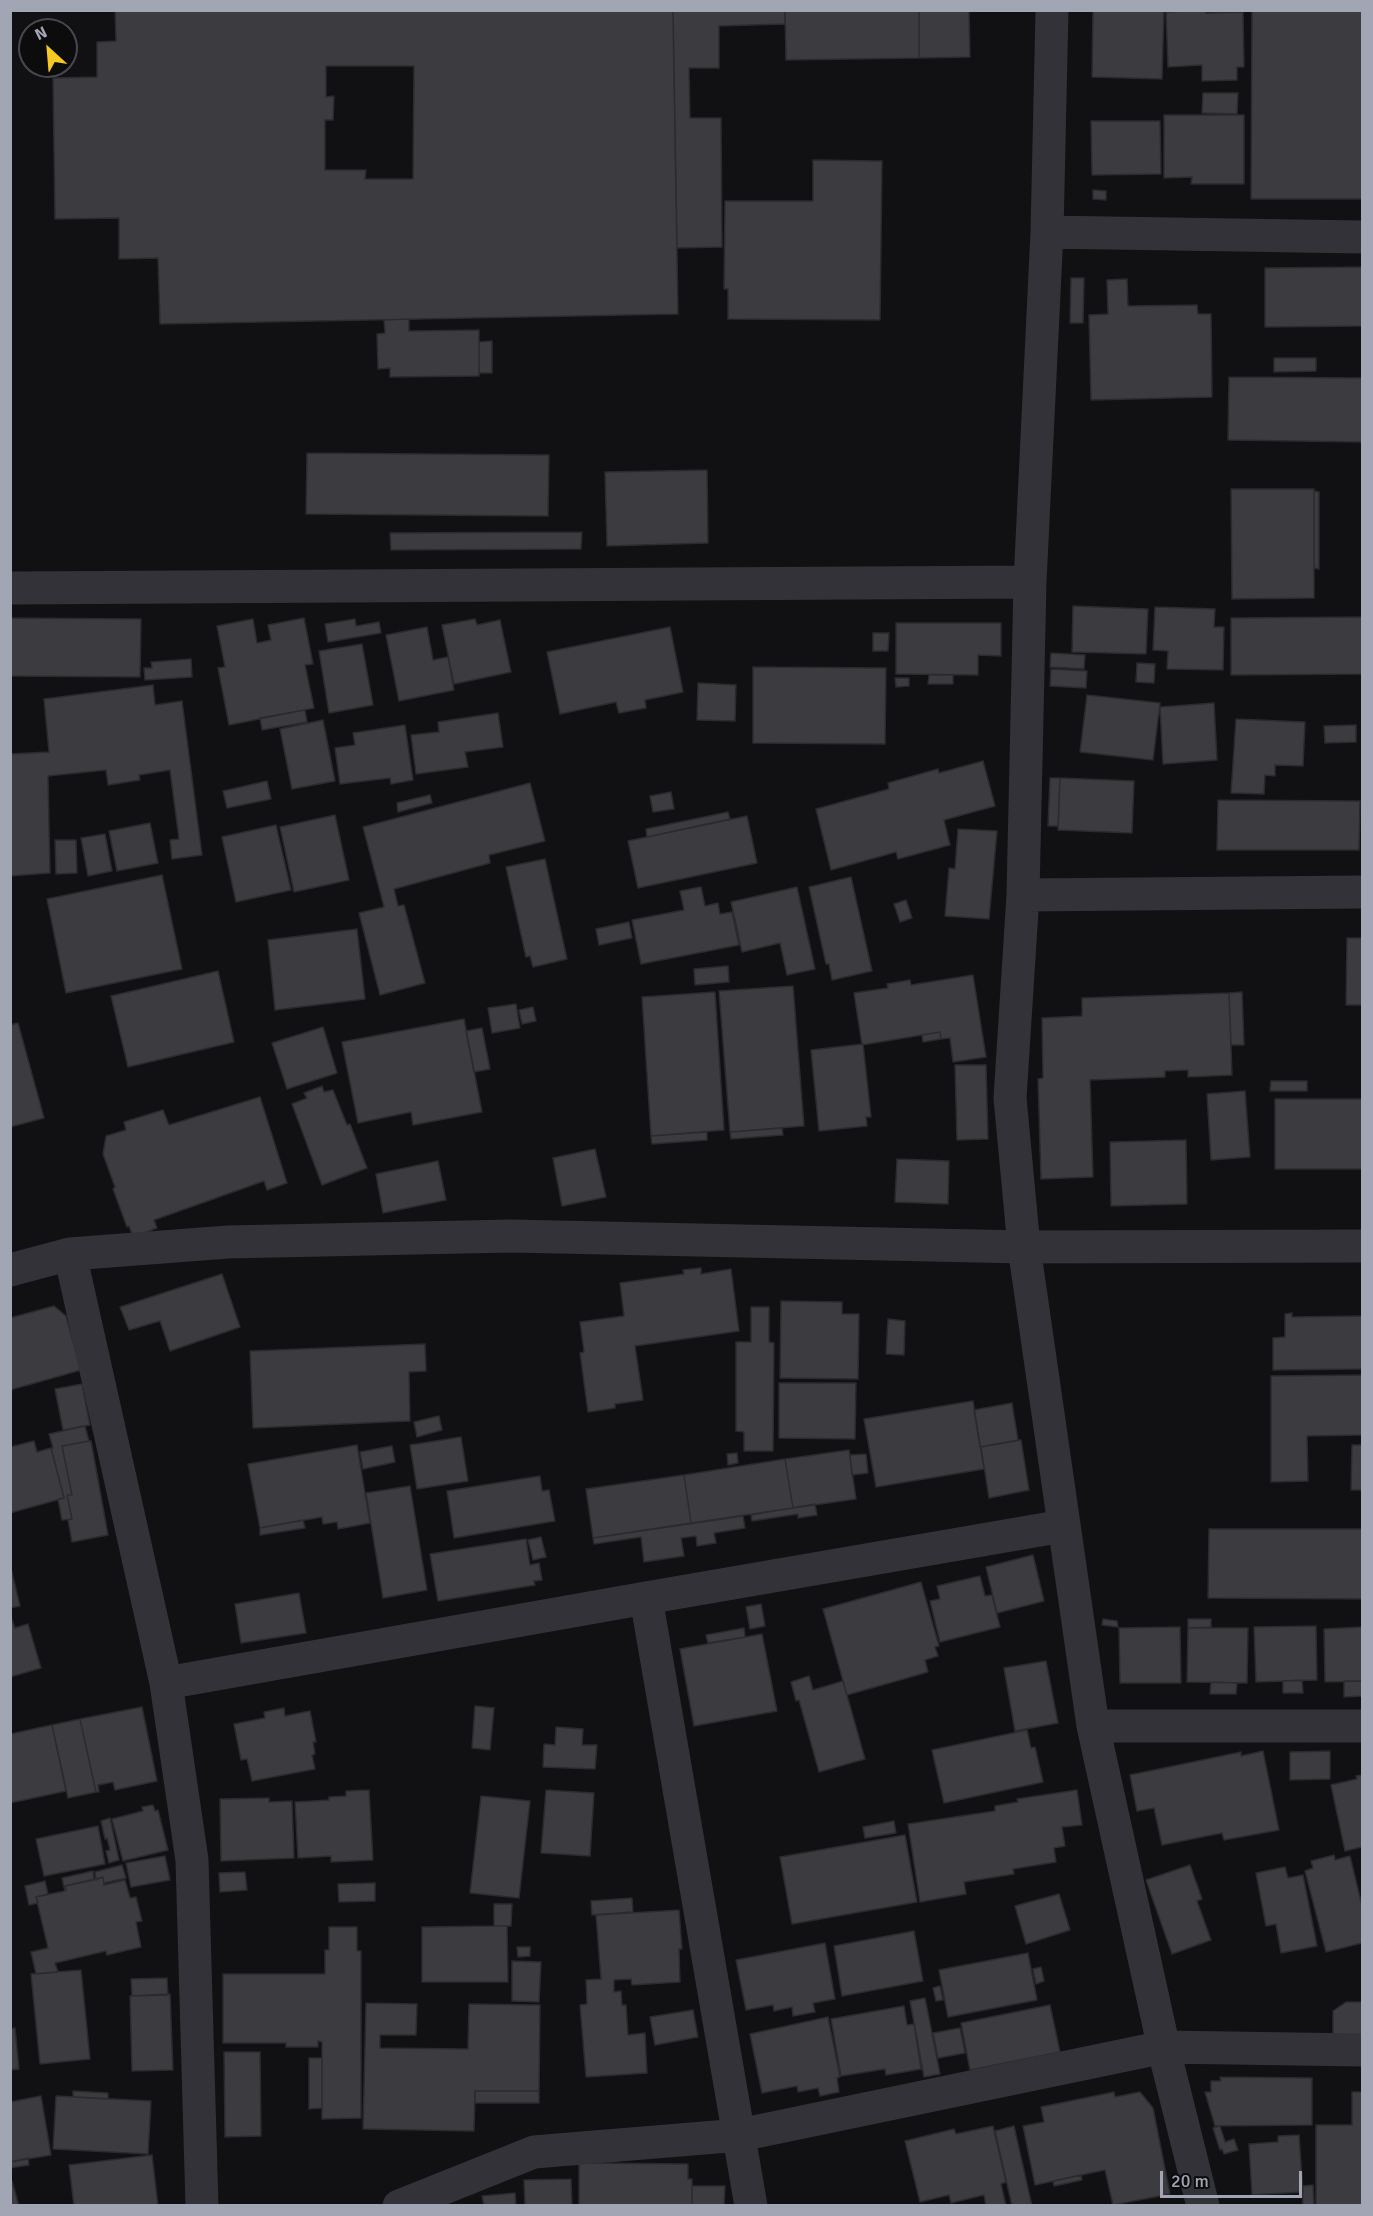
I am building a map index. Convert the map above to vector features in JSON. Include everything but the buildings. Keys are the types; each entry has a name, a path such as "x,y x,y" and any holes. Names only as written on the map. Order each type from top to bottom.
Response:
{"street":[{"path":"1052,10 1047,232 1030,582 1023,895 1010,1098 1024,1247 1093,1726 1164,2047 1203,2205"},
{"path":"1047,232 1362,237"},
{"path":"10,588 1030,582"},
{"path":"1023,895 1362,892"},
{"path":"10,1270 70,1254 228,1242 511,1236 1024,1247 1362,1246"},
{"path":"70,1254 166,1683 192,1860 202,2205"},
{"path":"166,1683 1064,1526"},
{"path":"646,1598 751,2205"},
{"path":"1093,1726 1362,1726"},
{"path":"399,2205 534,2152 740,2135 1164,2047 1362,2050"}]}
